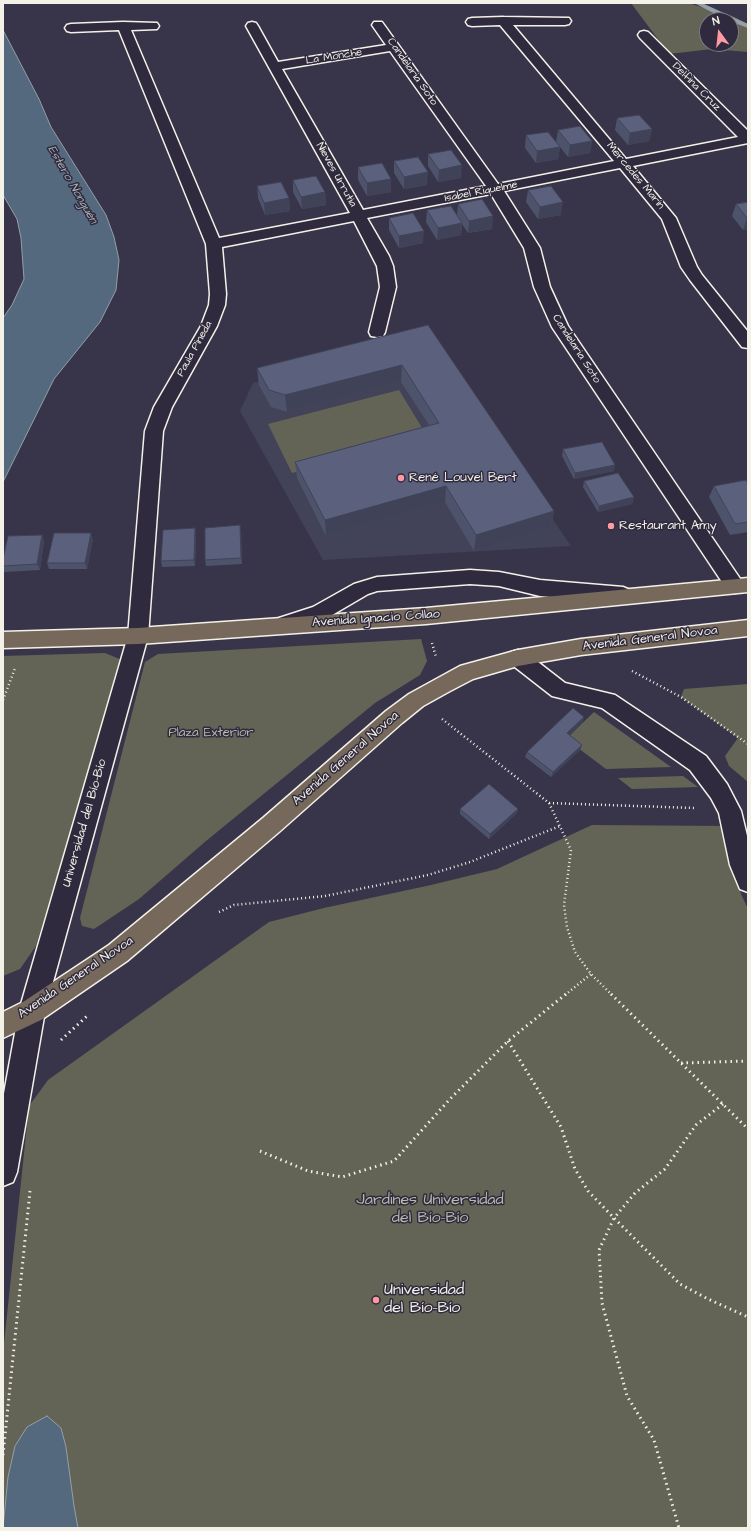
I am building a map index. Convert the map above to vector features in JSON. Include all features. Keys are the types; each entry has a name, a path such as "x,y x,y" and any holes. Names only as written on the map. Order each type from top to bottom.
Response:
{"main road":[{"name":"Avenida Ignacio Collao","path":"3,640 138,636 426,616 626,595 742,585"},
{"name":"Avenida General Novoa","path":"3,1026 32,1010 118,953 200,886 394,716 416,700 468,672 518,658 596,645 748,628"}],"street":[{"name":"Mercedes Marín","path":"503,21 669,218 689,267 695,277 748,343"},
{"path":"472,22 565,21"},
{"name":"Candelaria Soto","path":"378,25 495,189 532,248 544,293 560,327 742,585"},
{"name":"Paula Pineda","path":"124,26 214,244 218,294 214,316 163,407 154,431 138,636"},
{"path":"71,28 153,26"},
{"name":"Nieves Urrutia","path":"252,26 381,256 388,277 387,296 377,332"},
{"name":"Delfina Cruz","path":"644,35 748,139"},
{"name":"La Monche","path":"275,66 394,47"},
{"name":"Isabel Riquelme","path":"214,244 748,139"},
{"path":"279,626 320,613 361,589 377,584 470,577 499,579 540,588 626,595"},
{"name":"Universidad del Bío-Bío","path":"3,1172 32,1010 138,636"},
{"path":"518,658 559,690 608,701 698,764 719,791 730,810 742,865 748,881"}],"path":[{"path":"3,700 15,668"},
{"path":"629,669 681,697 748,744"},
{"path":"416,700 549,803 571,850 564,905 567,927 575,952 591,974 748,1129"},
{"path":"549,803 730,810"},
{"path":"217,913 234,905 325,896 428,874 470,862 560,826"},
{"path":"260,1151 308,1172 342,1177 394,1161 450,1099 508,1041 591,974"},
{"path":"59,1042 91,1012"},
{"path":"508,1041 561,1127 575,1169 588,1191 680,1284 708,1300 748,1318"},
{"path":"680,1063 748,1061"},
{"path":"679,1528 654,1440 627,1396 602,1303 599,1250 614,1218 635,1193 665,1169 696,1125 723,1104"},
{"path":"3,1455 30,1190"}],"shaded area":[{"name":"René Louvel Bert","path":"428,337 571,546 323,560 240,411 253,383"}],"green space":[{"path":"631,3 688,3 718,12 699,12 699,51 669,54"},
{"path":"739,20 748,24 748,52 739,51"},
{"path":"399,390 427,436 292,473 268,424"},
{"name":"Plaza Exterior","path":"421,639 427,661 420,675 375,703 206,841 139,899 94,929 82,926 80,918 145,662 158,654"},
{"path":"105,653 122,660 36,946 20,969 3,976 3,656"},
{"path":"748,684 748,782 729,766 725,756 738,738 681,697 684,689"},
{"path":"594,712 671,767 606,769 566,739"},
{"path":"683,776 698,787 632,789 618,778"},
{"name":"Jardines Universidad del Bío-Bío","path":"592,825 725,826 741,894 748,909 748,1528 3,1528 3,1353 29,1106 48,1080 269,922 497,869"}],"water":[{"name":"Estero Nonguén","path":"3,30 39,99 51,127 106,215 114,237 119,260 116,290 100,322 54,379 3,482 3,318 12,305 24,279 21,238 17,219 3,195"},
{"path":"47,1416 61,1428 66,1447 78,1528 3,1528 8,1477 15,1446 27,1427"}],"building":[{"path":"639,115 652,129 630,133 617,118"},
{"path":"580,126 592,141 570,145 558,130"},
{"path":"548,132 560,147 537,151 526,135"},
{"path":"451,150 462,165 439,170 428,154"},
{"path":"418,157 428,172 404,177 394,161"},
{"path":"382,163 391,179 367,183 358,167"},
{"path":"316,176 325,192 301,197 293,180"},
{"path":"281,182 289,198 264,203 257,186"},
{"path":"551,186 563,202 540,207 528,190"},
{"path":"482,199 493,216 469,221 458,204"},
{"path":"748,202 748,218 747,218 736,204"},
{"path":"451,206 462,223 438,228 427,210"},
{"path":"413,213 424,231 399,236 389,218"},
{"path":"428,325 554,511 476,535 446,486 325,520 295,462 439,423 402,365 285,395 269,390 257,368"},
{"path":"602,442 615,465 575,473 563,449"},
{"path":"618,473 634,497 599,506 584,481"},
{"path":"746,480 748,484 748,522 735,524 714,486"},
{"path":"240,525 241,558 205,560 205,528"},
{"path":"195,528 194,560 161,561 163,530"},
{"path":"54,533 91,533 85,563 47,563"},
{"path":"42,535 37,564 3,566 8,536"},
{"path":"573,708 584,717 567,733 582,745 553,772 527,752"},
{"path":"489,784 518,809 490,834 460,809"}],"waterway":[{"path":"697,3 748,26"}],"place":[{"name":"René Louvel Bert","path":"401,478"},
{"name":"Restaurant Amy","path":"611,526"},
{"name":"Universidad del Bío-Bío","path":"376,1300"}]}
